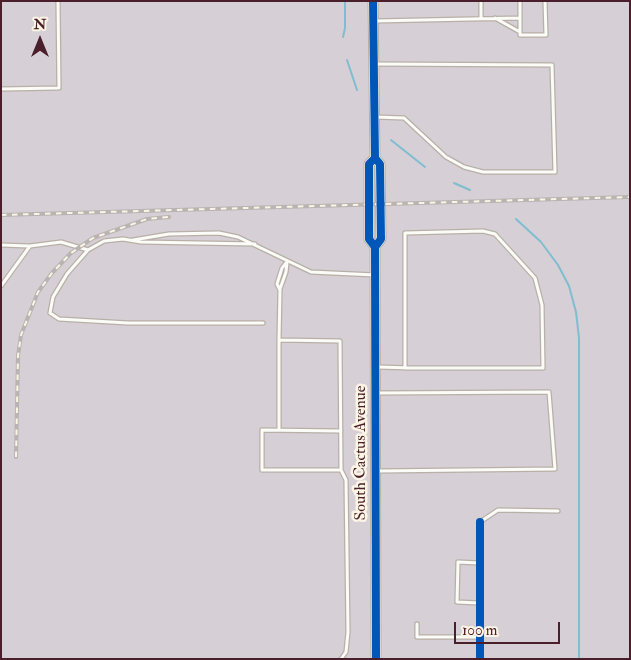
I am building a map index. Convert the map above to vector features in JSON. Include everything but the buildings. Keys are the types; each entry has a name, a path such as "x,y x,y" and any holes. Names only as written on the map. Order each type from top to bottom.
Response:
{"main road":[{"name":"South Cactus Avenue","path":"374,1 375,158 380,164 381,239 375,247 376,659"}],"street":[{"path":"480,522 480,659"}],"lane":[{"path":"1,88 59,88 58,1"},
{"path":"481,1 481,18"},
{"path":"520,1 520,32"},
{"path":"495,18 520,32 520,35 546,35 545,1"},
{"path":"374,21 520,18"},
{"path":"374,64 552,65 555,172 484,172 464,167 446,157 404,118 375,117"},
{"path":"376,367 405,368 543,368 542,305 535,278 495,234 484,231 405,233 405,368"},
{"path":"263,323 128,323 59,319 50,313 53,297 67,274 88,250 104,241 132,240 169,234 220,234 238,237 287,262 322,274 376,275"},
{"path":"132,240 141,242 255,244"},
{"path":"1,245 30,246 61,242 88,250"},
{"path":"1,286 30,246"},
{"path":"279,430 280,290 277,284 278,277 287,262"},
{"path":"279,340 340,341 340,470 348,486 348,632 346,652 342,659"},
{"path":"376,392 549,392 555,469 376,470"},
{"path":"340,470 262,470 262,430 341,431"},
{"path":"480,522 498,510 558,511"},
{"path":"480,563 458,562 457,602 480,603"},
{"path":"417,624 417,637 480,637"}],"path":[{"path":"361,1 361,170"},
{"path":"389,212 389,125 393,125 393,118"}],"shaded area":[{"path":"1,1 630,1 630,659 1,659"}],"waterway":[{"path":"343,37 345,1"},
{"path":"347,60 357,90"},
{"path":"391,140 425,167"},
{"path":"454,183 470,190"},
{"path":"516,219 541,242 558,265 569,286 576,312 579,338 579,659"}],"railway":[{"path":"1,215 630,197"},
{"path":"16,457 18,356 21,335 38,292 52,273 71,253 93,238 147,219 169,217"}],"cycle path":[{"path":"373,1 375,158 380,164 381,239 375,247 376,659"},
{"path":"375,158 369,164 369,239 375,247"},
{"path":"480,522 480,659"}]}
